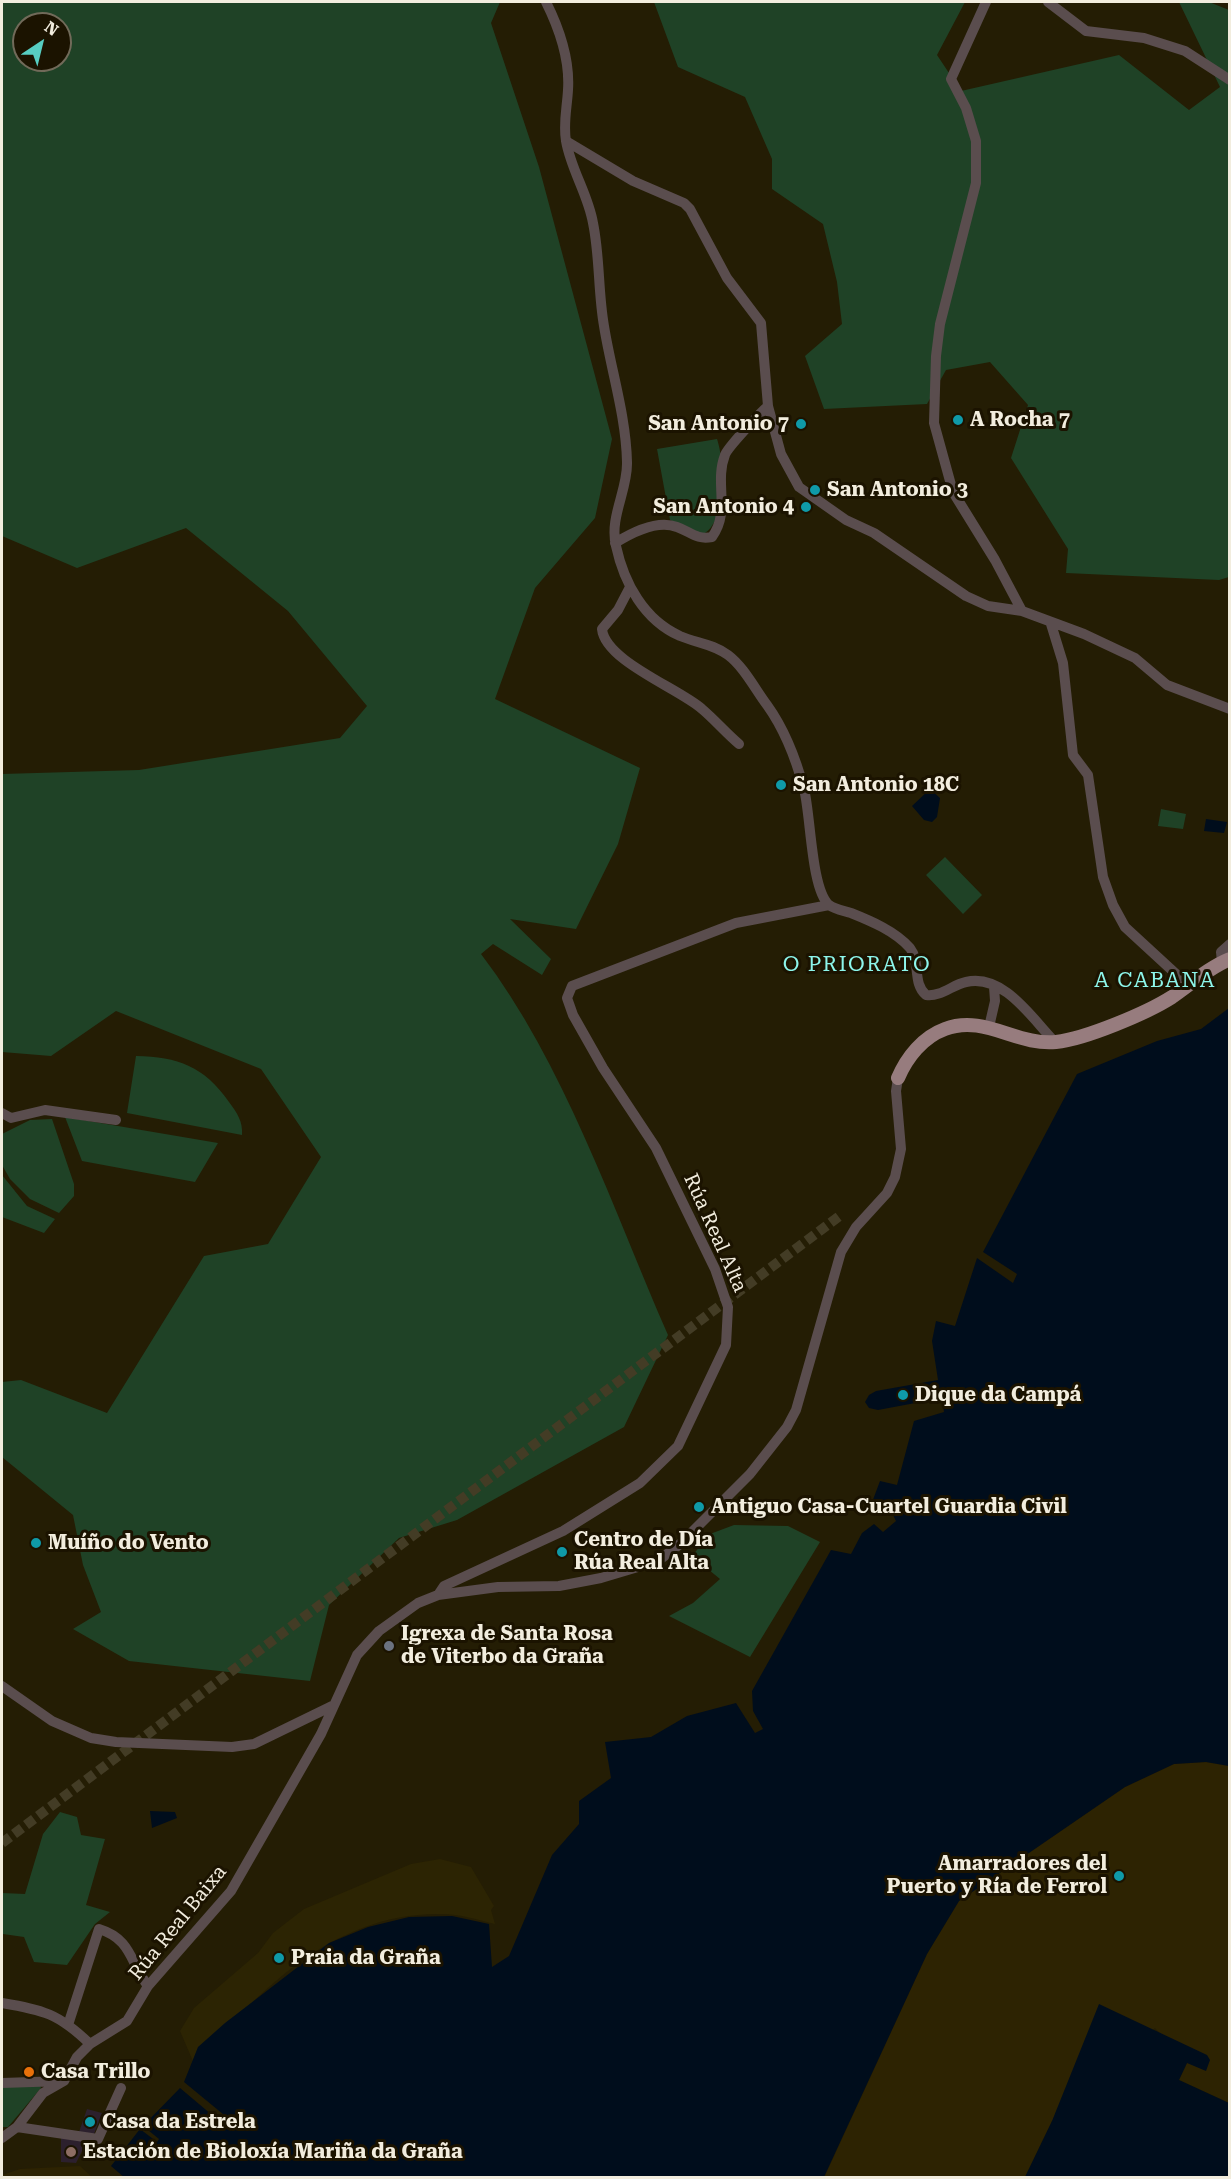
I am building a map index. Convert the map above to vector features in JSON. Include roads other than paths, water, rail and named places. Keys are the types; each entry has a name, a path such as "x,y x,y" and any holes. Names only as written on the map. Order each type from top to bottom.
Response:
{"main road":[{"path":"898,1078 916,1049 931,1036 955,1026 977,1024 1022,1039 1055,1042 1082,1036 1154,1007 1226,961"}],"street":[{"path":"546,2 557,23 566,64 568,87 564,124 566,141 571,162 583,187 593,223 599,297 624,432 628,464 615,519 615,543 623,574 650,615 665,627 681,636 709,645 733,660 779,722 804,789 812,827 817,884 829,905 876,923 909,947 915,956 918,983 926,995 938,995 965,982 980,981 994,987 1021,1005 1055,1042"},
{"path":"986,2 951,79 966,108 976,141 976,183 940,324 936,356 934,423 953,492 995,560 1022,611"},
{"path":"1048,2 1086,31 1158,42 1185,51 1229,78"},
{"path":"566,141 633,181 684,203 690,209 727,278 761,322 768,406 781,454 791,476 811,498 846,520 874,533 966,596 988,606 1013,612 1022,611 1051,624 1084,634 1135,658 1167,685 1230,709"},
{"path":"615,543 637,530 665,525 677,527 695,538 712,537 722,518 721,475 725,454 768,406"},
{"path":"630,587 618,610 602,629 605,638 643,673 701,707 739,744"},
{"path":"1051,624 1063,663 1073,755 1088,775 1103,877 1113,905 1125,927 1188,985"},
{"name":"Rúa Real Alta","path":"332,1706 357,1654 379,1631 418,1603 438,1595 444,1586 563,1531 640,1483 678,1446 726,1345 728,1307 715,1269 656,1148 603,1068 573,1015 567,998 572,986 736,923 829,905"},
{"path":"1226,961 1221,952 1230,944"},
{"path":"989,1027 995,1001 994,987"},
{"path":"438,1595 498,1587 559,1586 648,1566 681,1544 756,1467 787,1427 796,1410 840,1252 856,1227 887,1193 895,1178 901,1149 896,1090 898,1078"},
{"path":"5,1118 45,1110 116,1120"},
{"path":"2,1686 52,1721 91,1738 116,1742 232,1747 254,1744 332,1706"},
{"name":"Rúa Real Baixa","path":"64,2081 77,2057 90,2044 128,2021 148,1986 231,1890 321,1734 332,1706"},
{"path":"68,2025 99,1929 116,1934 140,1967 142,1978 148,1986"},
{"path":"2,2003 43,2010 68,2025 90,2044"},
{"path":"2,2083 64,2081"},
{"path":"2,2138 17,2127 43,2093 64,2081"},
{"path":"17,2127 98,2139 121,2088"}],"water":[{"path":"930,789 940,798 937,817 932,822 924,820 912,806"},
{"path":"1206,819 1227,822 1224,833 1204,831"},
{"path":"1229,1008 1229,1766 1206,1762 1174,1764 1125,1787 959,1901 927,1954 824,2177 125,2178 111,2166 140,2129 157,2142 159,2139 143,2126 180,2088 231,2131 235,2124 184,2082 198,2047 225,2023 329,1943 368,1927 409,1917 452,1916 489,1924 492,1967 509,1956 552,1855 579,1824 579,1801 611,1778 605,1742 651,1737 687,1716 736,1703 755,1733 763,1729 753,1711 752,1691 831,1550 851,1554 862,1533 874,1524 883,1532 896,1521 890,1509 871,1505 880,1481 897,1485 914,1421 944,1412 942,1398 878,1410 869,1408 865,1402 869,1395 876,1391 938,1380 932,1341 936,1321 955,1326 977,1258 1013,1283 1017,1274 983,1252 1077,1074 1157,1041 1201,1029"},
{"path":"150,1811 175,1812 177,1818 152,1828"},
{"path":"1099,2004 1207,2055 1210,2060 1206,2071 1187,2063 1179,2080 1229,2103 1229,2177 1025,2177 1052,2121"}],"tunnel":[{"path":"2,1843 841,1215"}],"place":[{"name":"A Rocha 7","path":"958,420"},
{"name":"San Antonio 7","path":"801,424"},
{"name":"San Antonio 3","path":"815,490"},
{"name":"San Antonio 4","path":"806,507"},
{"name":"San Antonio 18C","path":"781,785"},
{"name":"Dique da Campá","path":"903,1395"},
{"name":"Antiguo Casa-Cuartel Guardia Civil","path":"699,1507"},
{"name":"Muíño do Vento","path":"36,1543"},
{"name":"Centro de Día Rúa Real Alta","path":"562,1552"},
{"name":"Igrexa de Santa Rosa de Viterbo da Graña","path":"389,1646"},
{"name":"Amarradores del Puerto y Ría de Ferrol","path":"1119,1876"},
{"name":"Praia da Graña","path":"279,1958"},
{"name":"Casa Trillo","path":"29,2072"},
{"name":"Casa da Estrela","path":"90,2122"},
{"name":"Estación de Bioloxía Mariña da Graña","path":"71,2152"}],"district":[{"name":"O PRIORATO","path":"857,965"},
{"name":"A CABANA","path":"1155,981"}]}
